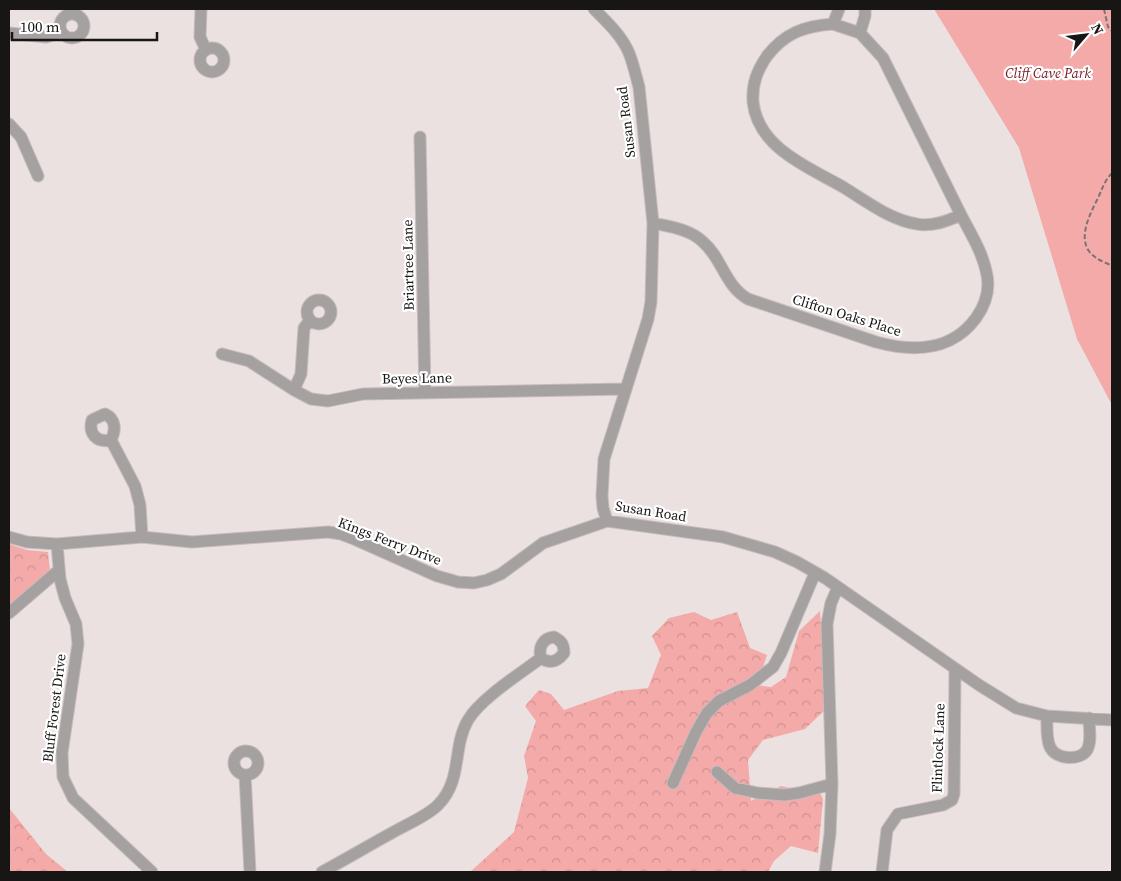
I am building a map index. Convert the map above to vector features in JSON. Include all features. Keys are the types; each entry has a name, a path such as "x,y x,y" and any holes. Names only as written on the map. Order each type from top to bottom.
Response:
{"street":[{"path":"201,9 200,37 206,50"},
{"name":"Susan Road","path":"594,9 618,34 628,52 639,87 653,223 650,310 604,459 602,496 607,521 723,537 752,544 797,562 838,587 955,669 1016,708 1047,716 1112,720"},
{"path":"833,24 839,9"},
{"path":"860,33 866,16 865,9"},
{"name":"Clifton Oaks Place","path":"653,223 689,232 703,242 712,252 735,289 748,298 876,342 896,347 932,347 947,343 970,326 986,303 988,290 981,253 883,58 860,33 833,24 804,28 786,37 774,48 756,73 752,85 754,104 762,129 767,137 787,155 892,216 919,225 932,225 961,215"},
{"path":"9,33 46,37 61,32"},
{"path":"9,124 21,136 38,176"},
{"name":"Briartree Lane","path":"420,137 425,393"},
{"path":"294,390 301,374 304,328 310,320"},
{"name":"Beyes Lane","path":"222,354 249,361 311,399 328,401 363,394 625,389"},
{"path":"111,440 134,486 140,505 142,537"},
{"name":"Kings Ferry Drive","path":"9,537 26,542 57,544 142,537 192,542 328,532 354,539 437,576 458,582 474,583 501,574 543,543 607,521"},
{"name":"Bluff Forest Drive","path":"57,544 64,598 76,624 78,644 62,753 61,768 63,777 73,798 152,872"},
{"path":"9,613 59,570"},
{"path":"673,783 696,732 708,713 719,701 750,686 773,667 781,653 815,573"},
{"path":"825,872 830,834 832,784 827,624 831,603 838,587"},
{"path":"322,872 438,806 454,779 461,737 469,719 479,705 541,658"},
{"name":"Flintlock Lane","path":"882,872 887,830 898,814 943,805 952,800 954,794 955,669"},
{"path":"1047,716 1050,747 1053,752 1060,756 1068,757 1078,756 1088,749 1090,741 1089,718"},
{"path":"717,772 736,788 758,793 784,795 832,784"},
{"path":"245,775 250,872"}],"path":[{"path":"1104,9 1105,17 1112,31"},
{"path":"1112,173 1105,181 1086,222 1085,236 1093,256 1112,266"}],"green space":[{"name":"Cliff Cave Park","path":"934,9 1112,9 1112,405 1077,339 1019,148"},
{"path":"9,544 27,550 48,552 50,571 9,608"},
{"path":"820,611 826,709 805,729 763,740 748,760 751,801 781,786 799,790 817,787 823,799 818,853 791,846 774,861 768,872 470,872 514,832 528,778 524,756 536,721 525,706 539,690 551,694 564,710 618,691 648,688 661,655 652,636 669,618 694,612 711,620 737,612 750,648 767,655 763,667 743,683 771,687 786,677 799,631"},
{"path":"9,808 46,854 68,872 9,872"}]}
